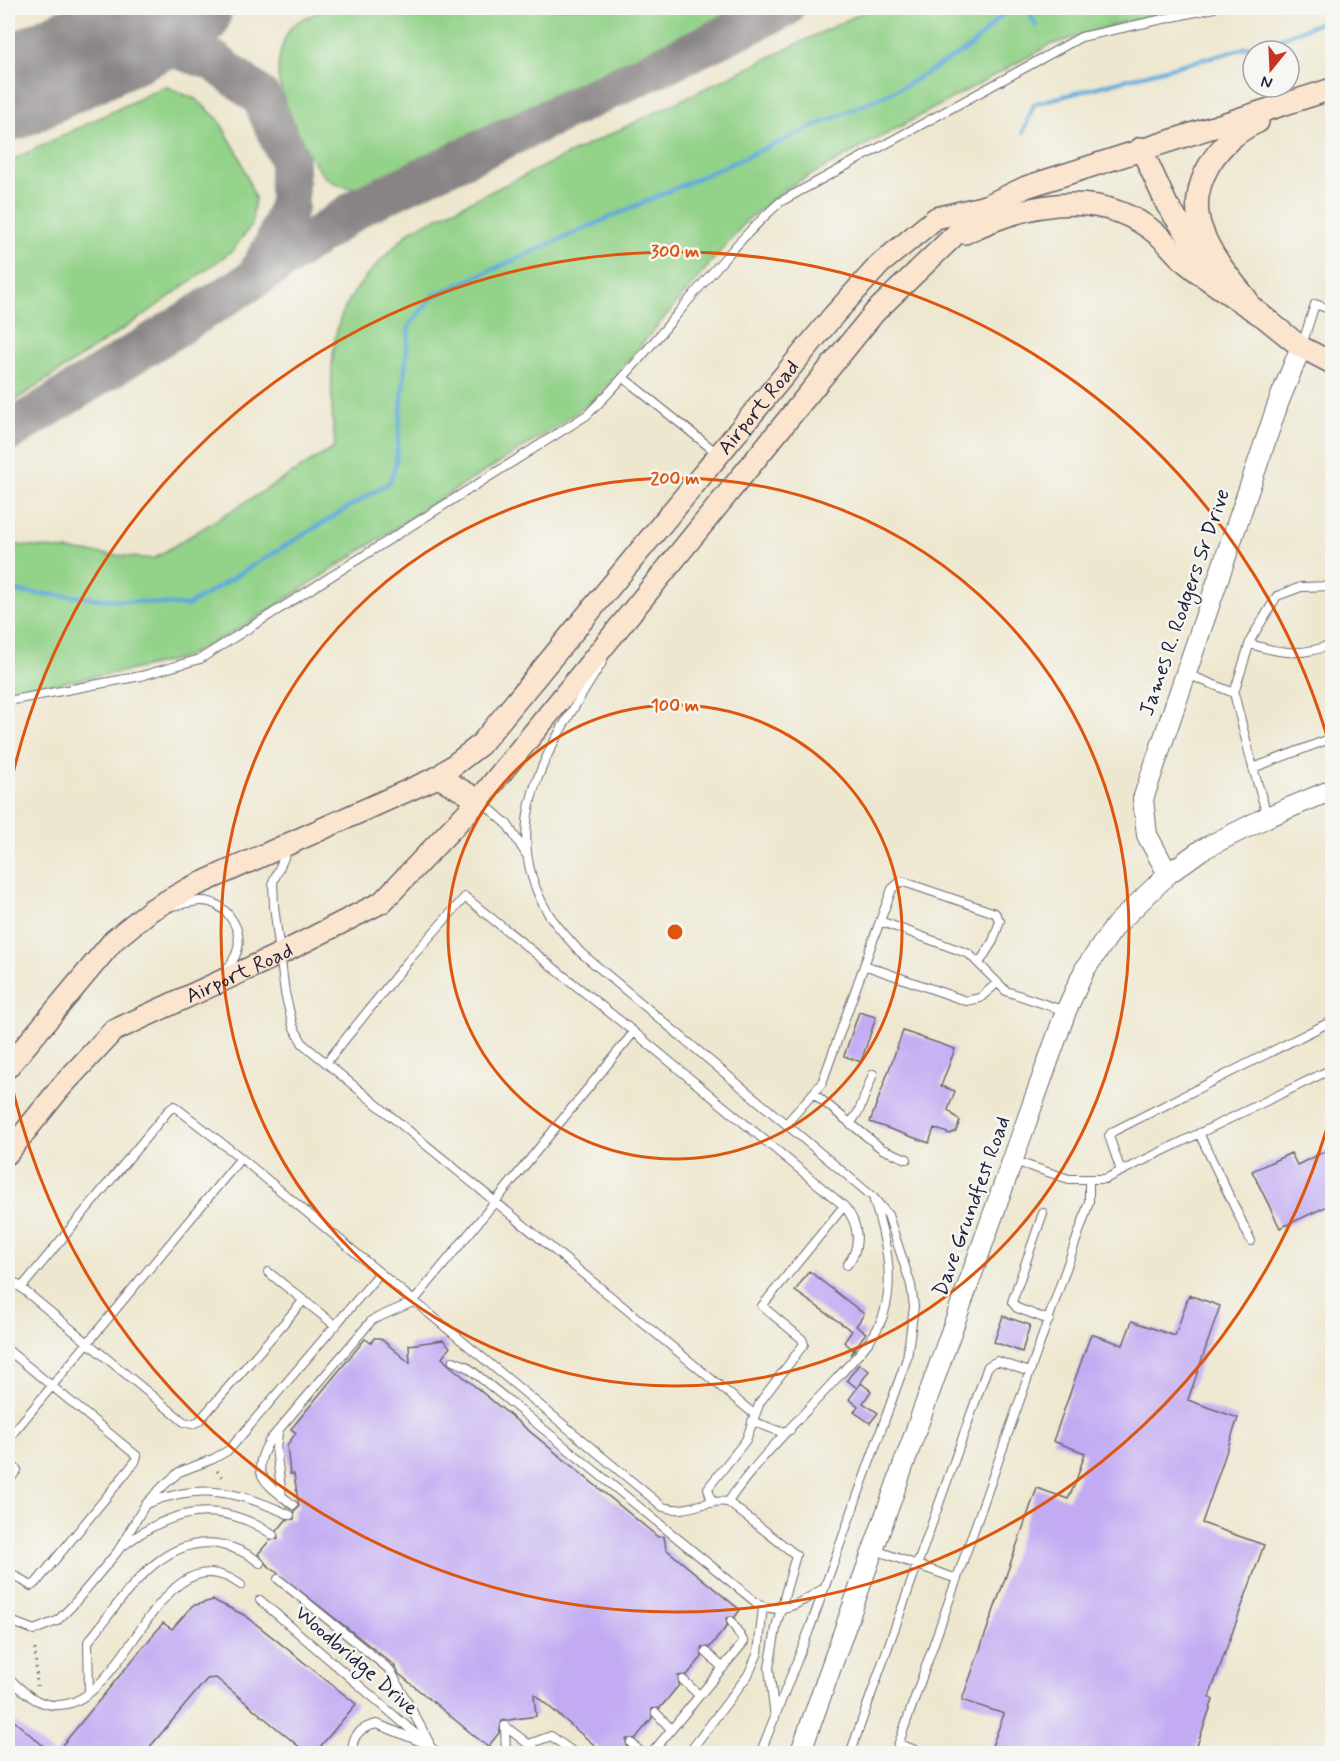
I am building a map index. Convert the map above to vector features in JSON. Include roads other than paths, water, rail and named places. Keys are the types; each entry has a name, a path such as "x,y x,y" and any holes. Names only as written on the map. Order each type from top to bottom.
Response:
{"main road":[{"name":"Airport Road","path":"8,1067 114,940 152,910 190,888 438,777 486,738 720,456 832,316 880,264 936,218 986,206 1026,187 1141,148 1332,90"},
{"path":"1259,314 1218,261 1202,231 1198,216 1201,186 1214,156 1240,129 1332,90"},
{"path":"1141,148 1167,205 1202,258 1259,314"},
{"path":"949,241 997,219 1039,206 1081,204 1102,207 1140,223 1158,235 1184,261 1301,347 1332,363"},
{"name":"Airport Road","path":"8,1153 61,1087 113,1031 280,954 382,902 479,800 868,320 986,206"},
{"path":"438,777 479,800"}],"street":[{"name":"James R. Rodgers Sr Drive","path":"1168,874 1147,835 1143,799 1275,412 1301,347"},
{"name":"Dave Grundfest Road","path":"800,1754 1066,1011 1085,969 1116,925 1168,874 1201,850 1267,816 1332,790"}],"lane":[{"path":"8,701 141,676 200,659 587,415 625,379 753,226 780,202 1081,37 1214,8"},
{"path":"1301,347 1315,304 1332,310"},
{"path":"625,379 720,456"},
{"path":"1267,816 1234,693 1250,644 1277,596 1301,587 1332,586"},
{"path":"526,854 528,807 540,767 648,590"},
{"path":"1250,644 1284,654 1299,654 1332,644"},
{"path":"1186,673 1234,693"},
{"path":"1253,768 1332,738"},
{"path":"479,800 507,824 526,854 538,893 549,914 580,952 788,1123 873,1197 888,1215 905,1263 914,1307 907,1358 824,1588 760,1754"},
{"path":"290,844 273,882 280,954 293,1026 303,1044 495,1201 753,1418 781,1432 790,1430"},
{"path":"788,1123 822,1083 892,888 901,881 995,913 1000,921 989,950 980,962"},
{"path":"326,1063 408,961 465,897 634,1032 843,1206 850,1213 857,1232 855,1253 847,1265"},
{"path":"152,910 201,901 213,903 227,912 235,925 238,948 234,961 219,982"},
{"path":"880,921 958,948 980,962 1006,991 1066,1011"},
{"path":"864,965 966,1001 980,999 997,983"},
{"path":"1121,1171 1109,1142 1112,1132 1332,1021"},
{"path":"293,1505 263,1480 259,1470 259,1459 278,1432 372,1320 413,1302 634,1032"},
{"path":"1013,1161 1069,1179 1105,1179 1332,1069"},
{"path":"850,1124 873,1074"},
{"path":"813,1094 882,1149 907,1159"},
{"path":"22,1287 174,1106 241,1158 663,1507 683,1510 712,1503 728,1502 795,1555 781,1608 770,1668 775,1720"},
{"path":"1199,1133 1251,1241"},
{"path":"8,1439 241,1158"},
{"path":"895,1754 1086,1212 1089,1179"},
{"path":"728,1502 862,1348 880,1323 884,1313 888,1270 882,1226 873,1197"},
{"path":"712,1503 708,1488 746,1440 763,1397 804,1344 802,1339 762,1306 843,1206"},
{"path":"1043,1213 1012,1302 1017,1308 1048,1320"},
{"path":"268,1272 336,1326"},
{"path":"8,1620 34,1630 57,1621 120,1548 145,1505 179,1472 213,1460 229,1450 379,1274"},
{"path":"8,1277 184,1422 192,1424 199,1421 303,1300"},
{"path":"8,1350 138,1456 36,1583 31,1586 25,1584 8,1570"},
{"path":"453,1361 466,1366 718,1570 740,1592 763,1607 781,1608 800,1603 824,1588"},
{"path":"850,1754 988,1366 997,1361 1030,1372"},
{"path":"278,1432 276,1448 282,1497"},
{"path":"8,1462 17,1470 8,1482"},
{"path":"145,1505 171,1494 191,1490 223,1492 265,1503 290,1515"},
{"path":"120,1548 146,1528 179,1515 200,1511 236,1516 256,1523 273,1535"},
{"path":"89,1693 88,1642 145,1573 164,1556 179,1547 196,1543 215,1544 233,1547 260,1563"},
{"path":"873,1550 957,1579"},
{"path":"8,1677 39,1701 70,1702 89,1693 99,1685 175,1584 199,1574 213,1574 227,1577 241,1585"},
{"path":"278,1579 390,1670 431,1746"},
{"name":"Woodbridge Drive","path":"260,1600 439,1754"},
{"path":"692,1752 748,1675 758,1653 763,1607"},
{"path":"651,1754 744,1642 731,1621"},
{"path":"706,1652 723,1668"},
{"path":"683,1680 699,1695"},
{"path":"656,1713 671,1729"},
{"name":"Woodbridge Drive","path":"353,1754 353,1742 361,1730 377,1724 431,1746"},
{"path":"506,1754 505,1726 542,1754"},
{"path":"529,1744 551,1736 576,1754"},
{"path":"631,1743 643,1754"},
{"path":"529,1744 532,1754"},
{"path":"898,1744 926,1754"}],"waterway":[{"path":"8,591 187,606 390,482 396,462 409,326 433,296 905,86 970,47 1009,8"},
{"path":"1023,8 1029,11 1036,26"},
{"path":"1029,11 1061,8"},
{"path":"1023,133 1034,104 1279,39 1332,18"}]}
